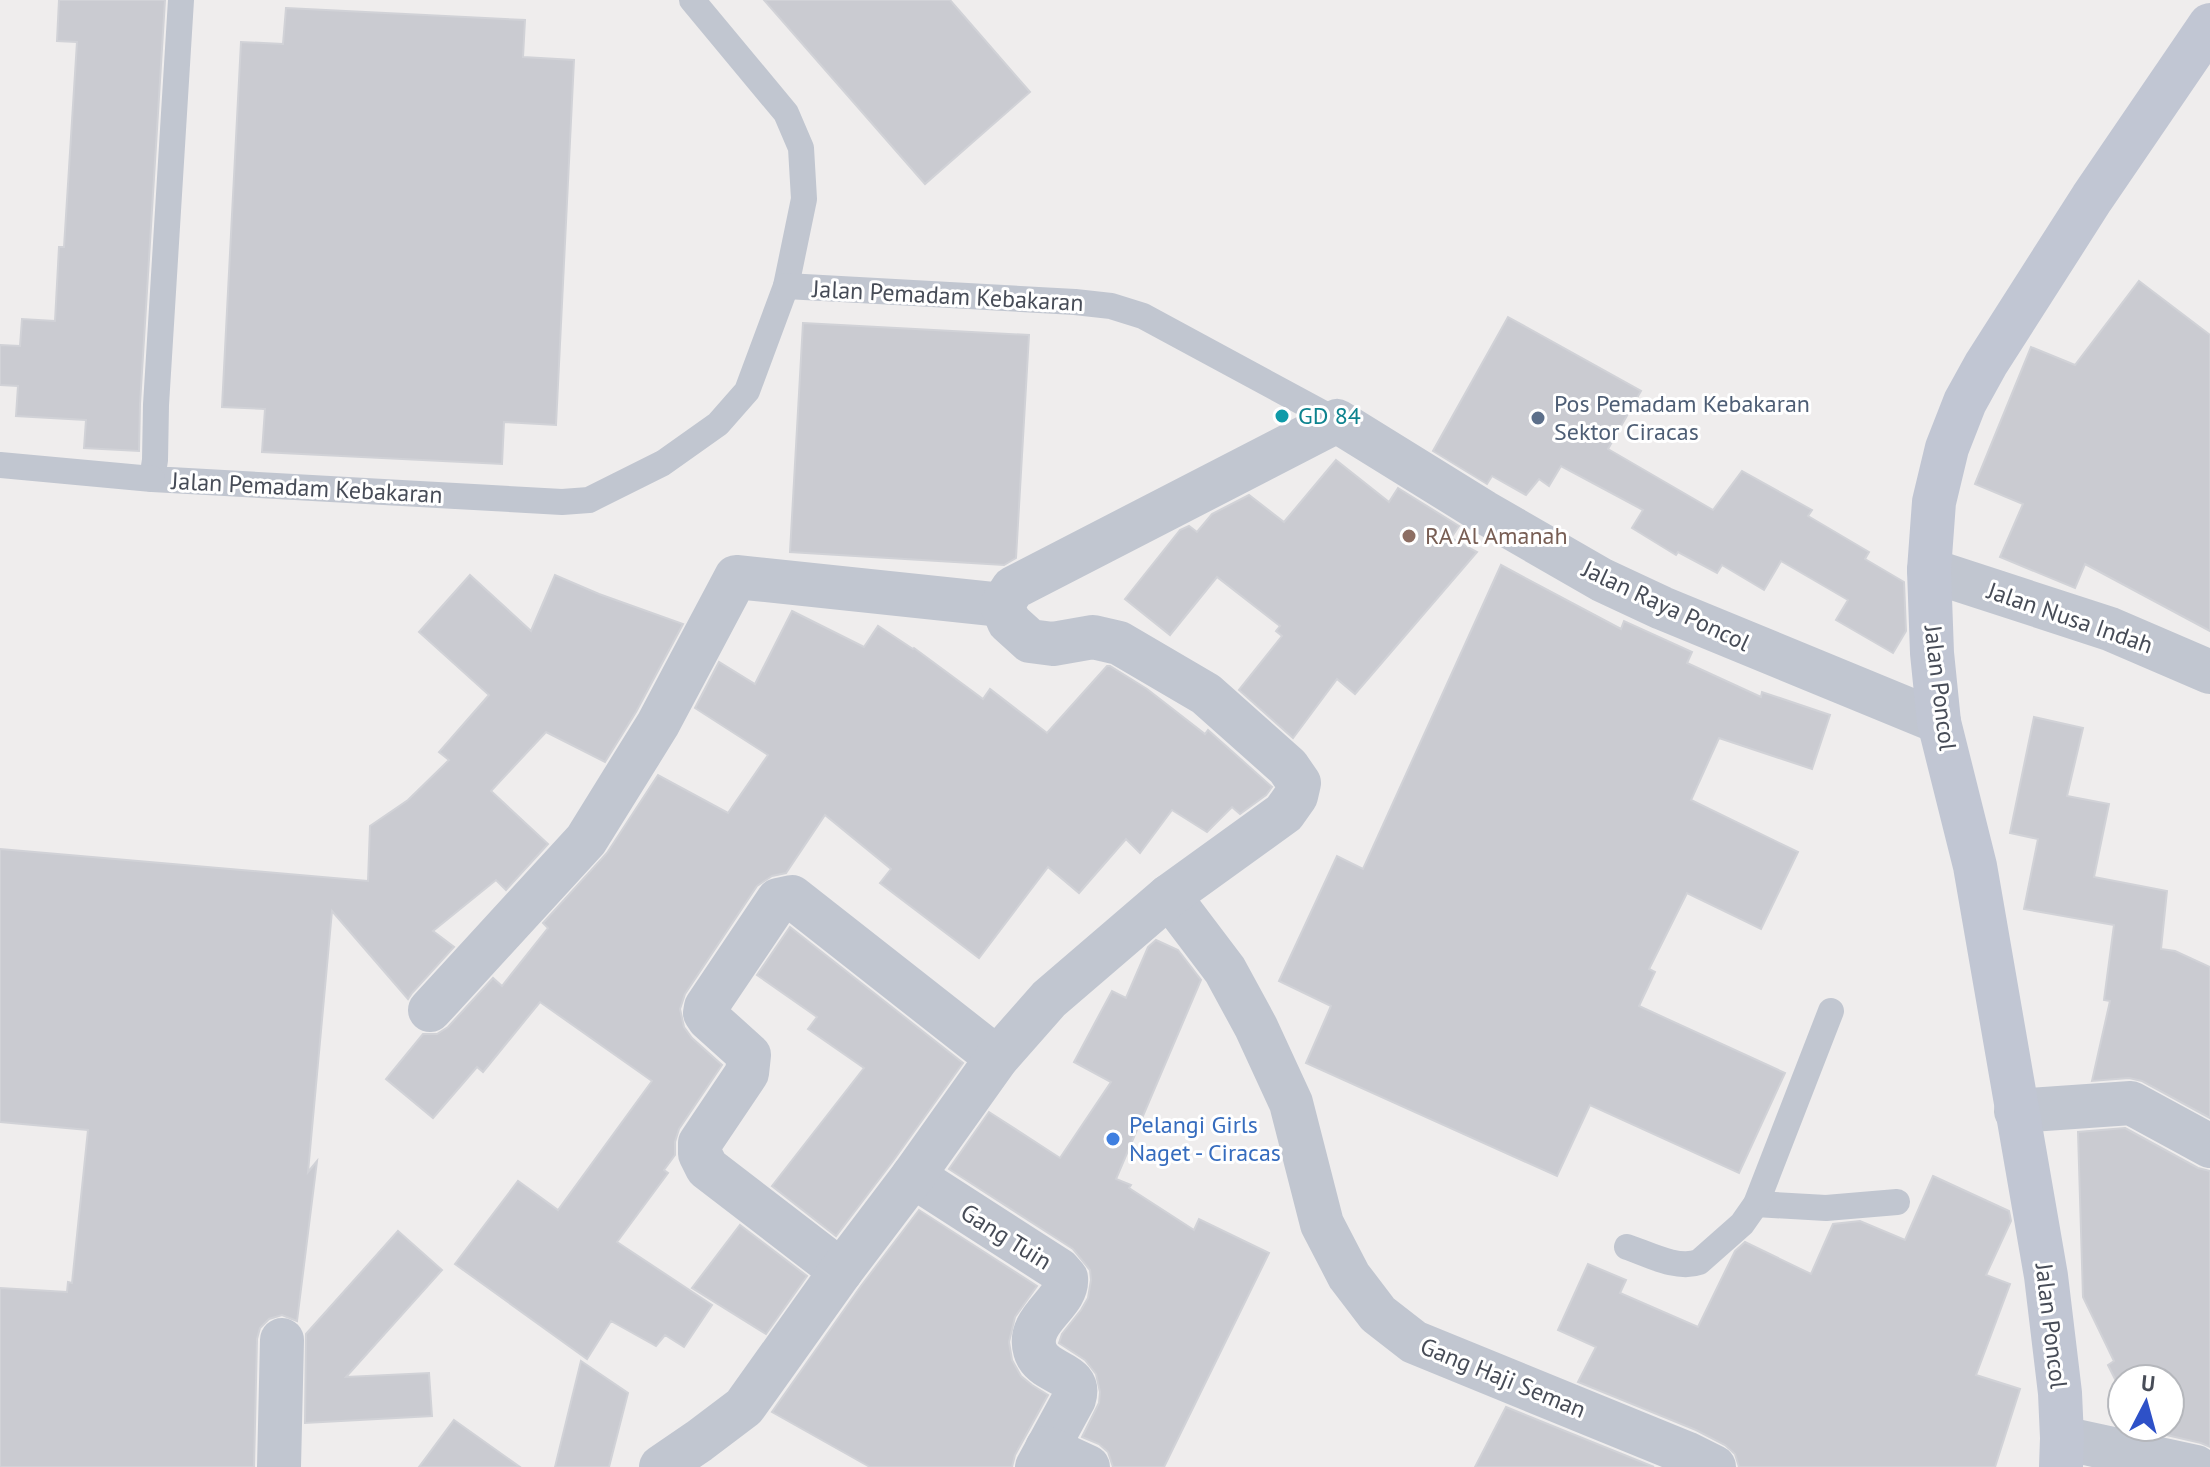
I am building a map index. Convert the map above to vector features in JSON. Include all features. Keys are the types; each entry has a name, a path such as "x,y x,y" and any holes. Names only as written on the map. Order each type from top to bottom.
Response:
{"street":[{"name":"Jalan Poncol","path":"2062,1453 2060,1393 2046,1276 1991,949 1975,866 1939,722 1932,653 1929,570 1934,502 1947,448 1965,402 1986,364 2092,198 2210,25"},
{"path":"1002,605 1013,588 1337,421"},
{"name":"Jalan Raya Poncol","path":"1337,421 1484,512 1602,580 1662,608 1939,722"},
{"name":"Jalan Nusa Indah","path":"1929,570 2110,629 2210,672"},
{"path":"430,1010 586,840 658,724 736,577 1002,605"},
{"path":"661,1467 744,1407 997,1058 1049,999 1169,896 1284,813 1296,796 1299,783 1288,767 1206,694 1119,643 1093,637 1053,644 1030,641 1009,622 1002,605"},
{"name":"Gang Haji Seman","path":"1169,896 1225,970 1256,1027 1291,1103 1322,1224 1349,1276 1378,1314 1414,1342 1714,1467"},
{"path":"841,1271 707,1168 700,1154 700,1143 747,1073 749,1055 709,1019 705,1013 706,1007 778,900 792,897 997,1058"},
{"path":"2016,1111 2131,1103 2210,1146"},
{"name":"Gang Tuin","path":"913,1176 1065,1275 1066,1288 1038,1325 1033,1338 1043,1365 1072,1380 1077,1390 1042,1457"},
{"path":"279,1467 282,1340"},
{"path":"2062,1453 2196,1467"},
{"path":"1042,1457 1088,1467"}],"lane":[{"name":"Jalan Pemadam Kebakaran","path":"181,0 152,479 562,502 589,500 663,463 718,424 747,391 786,286 804,199 801,148 786,113 692,0"},
{"name":"Jalan Pemadam Kebakaran","path":"786,286 1111,306"},
{"name":"Jalan Raya Poncol","path":"1111,306 1143,316 1337,421"},
{"path":"0,465 152,479"},
{"path":"1627,1247 1674,1263 1691,1265 1699,1262 1742,1224 1756,1204 1831,1011"},
{"path":"1756,1204 1826,1208 1897,1202"}],"building":[{"path":"59,0 165,0 139,451 84,448 86,420 16,416 18,386 0,385 0,345 20,346 22,319 55,321 59,247 64,247 77,42 57,41"},
{"path":"764,0 950,0 1030,92 925,184"},
{"path":"286,8 525,20 523,57 574,60 556,425 504,422 502,464 262,452 265,409 222,407 241,42 283,44"},
{"path":"2139,281 2210,335 2210,631 2085,564 2075,588 2000,557 2023,504 1975,484 2031,347 2075,365"},
{"path":"1508,317 1641,391 1608,449 1713,510 1742,471 1812,510 1808,516 1869,552 1865,559 1904,582 1906,631 1893,653 1836,620 1848,600 1781,561 1764,590 1722,565 1717,573 1678,552 1676,555 1632,528 1643,510 1561,466 1549,486 1539,479 1526,495 1492,476 1487,484 1433,451"},
{"path":"803,323 1029,335 1016,558 1004,565 790,552"},
{"path":"1336,460 1389,502 1398,488 1459,526 1451,538 1477,552 1355,694 1337,679 1293,738 1239,690 1282,636 1276,631 1280,626 1217,577 1170,635 1125,599 1180,530 1189,526 1197,532 1212,514 1249,495 1284,522"},
{"path":"1501,565 1621,629 1624,621 1692,652 1687,663 1761,697 1762,692 1830,715 1812,769 1719,738 1691,800 1798,852 1761,929 1687,893 1649,969 1655,972 1639,1006 1785,1073 1739,1173 1590,1105 1557,1176 1306,1063 1331,1006 1279,981 1337,856 1363,869"},
{"path":"470,575 531,631 555,575 683,624 605,762 546,732 491,791 548,844 506,890 496,880 433,931 454,947 408,999 332,911 308,1172 317,1161 297,1321 282,1315 269,1319 260,1328 257,1339 254,1467 0,1467 0,1288 67,1292 68,1282 72,1283 88,1130 0,1122 0,849 368,881 370,826 408,800 449,760 439,752 489,695 419,632"},
{"path":"792,611 864,647 878,626 914,648 983,699 990,689 1047,733 1110,666 1147,689 1205,734 1208,730 1272,787 1240,814 1232,807 1207,832 1172,810 1140,853 1126,839 1079,893 1048,867 979,958 880,883 891,869 825,815 786,873 772,876 757,886 685,994 680,1009 684,1027 722,1065 679,1129 675,1155 664,1170 668,1173 617,1242 712,1305 684,1347 665,1335 656,1346 611,1321 587,1359 455,1264 518,1181 558,1210 652,1081 540,1002 483,1072 477,1067 433,1118 386,1079 423,1034 437,1034 448,1027 493,978 502,986 548,928 543,923 607,853 658,775 728,813 768,755 695,708 719,662 755,684"},
{"path":"2034,717 2083,728 2067,796 2109,804 2094,877 2167,891 2161,949 2175,951 2210,967 2210,1118 2142,1081 2129,1078 2092,1081 2110,1001 2104,1000 2114,925 2024,909 2038,839 2010,833"},
{"path":"790,927 963,1063 836,1236 772,1186 864,1068 808,1029 817,1017 757,975"},
{"path":"1156,940 1178,950 1201,980 1116,1179 1131,1185 1129,1188 1194,1230 1199,1219 1269,1253 1164,1467 1113,1467 1108,1452 1099,1444 1082,1437 1099,1403 1096,1374 1085,1360 1059,1343 1088,1298 1090,1270 1073,1249 949,1169 989,1112 1060,1158 1111,1082 1074,1062 1112,991 1126,998 1148,947"},
{"path":"2125,1128 2198,1168 2210,1171 2210,1447 2186,1440 2186,1363 2111,1363 2114,1361 2083,1297 2078,1132"},
{"path":"1933,1176 2009,1211 2011,1221 1986,1275 2010,1284 1976,1375 2020,1389 1995,1467 1739,1467 1735,1454 1725,1445 1578,1382 1596,1347 1558,1330 1588,1264 1626,1280 1620,1293 1698,1327 1735,1251 1745,1242 1811,1274 1833,1224 1860,1221 1905,1240"},
{"path":"919,1210 1037,1286 1015,1317 1009,1342 1012,1360 1021,1376 1048,1395 1015,1455 1012,1467 870,1467 772,1412"},
{"path":"740,1225 807,1276 766,1334 692,1288"},
{"path":"398,1231 442,1270 346,1377 429,1373 432,1416 305,1423 306,1334"},
{"path":"581,1361 628,1393 609,1467 555,1467"},
{"path":"1506,1407 1654,1467 1475,1467"},
{"path":"454,1420 520,1467 419,1467"}],"place":[{"name":"GD 84","path":"1282,416"},
{"name":"Pos Pemadam Kebakaran Sektor Ciracas","path":"1538,418"},
{"name":"RA Al Amanah","path":"1409,536"},
{"name":"Pelangi Girls Naget - Ciracas","path":"1113,1139"}]}
